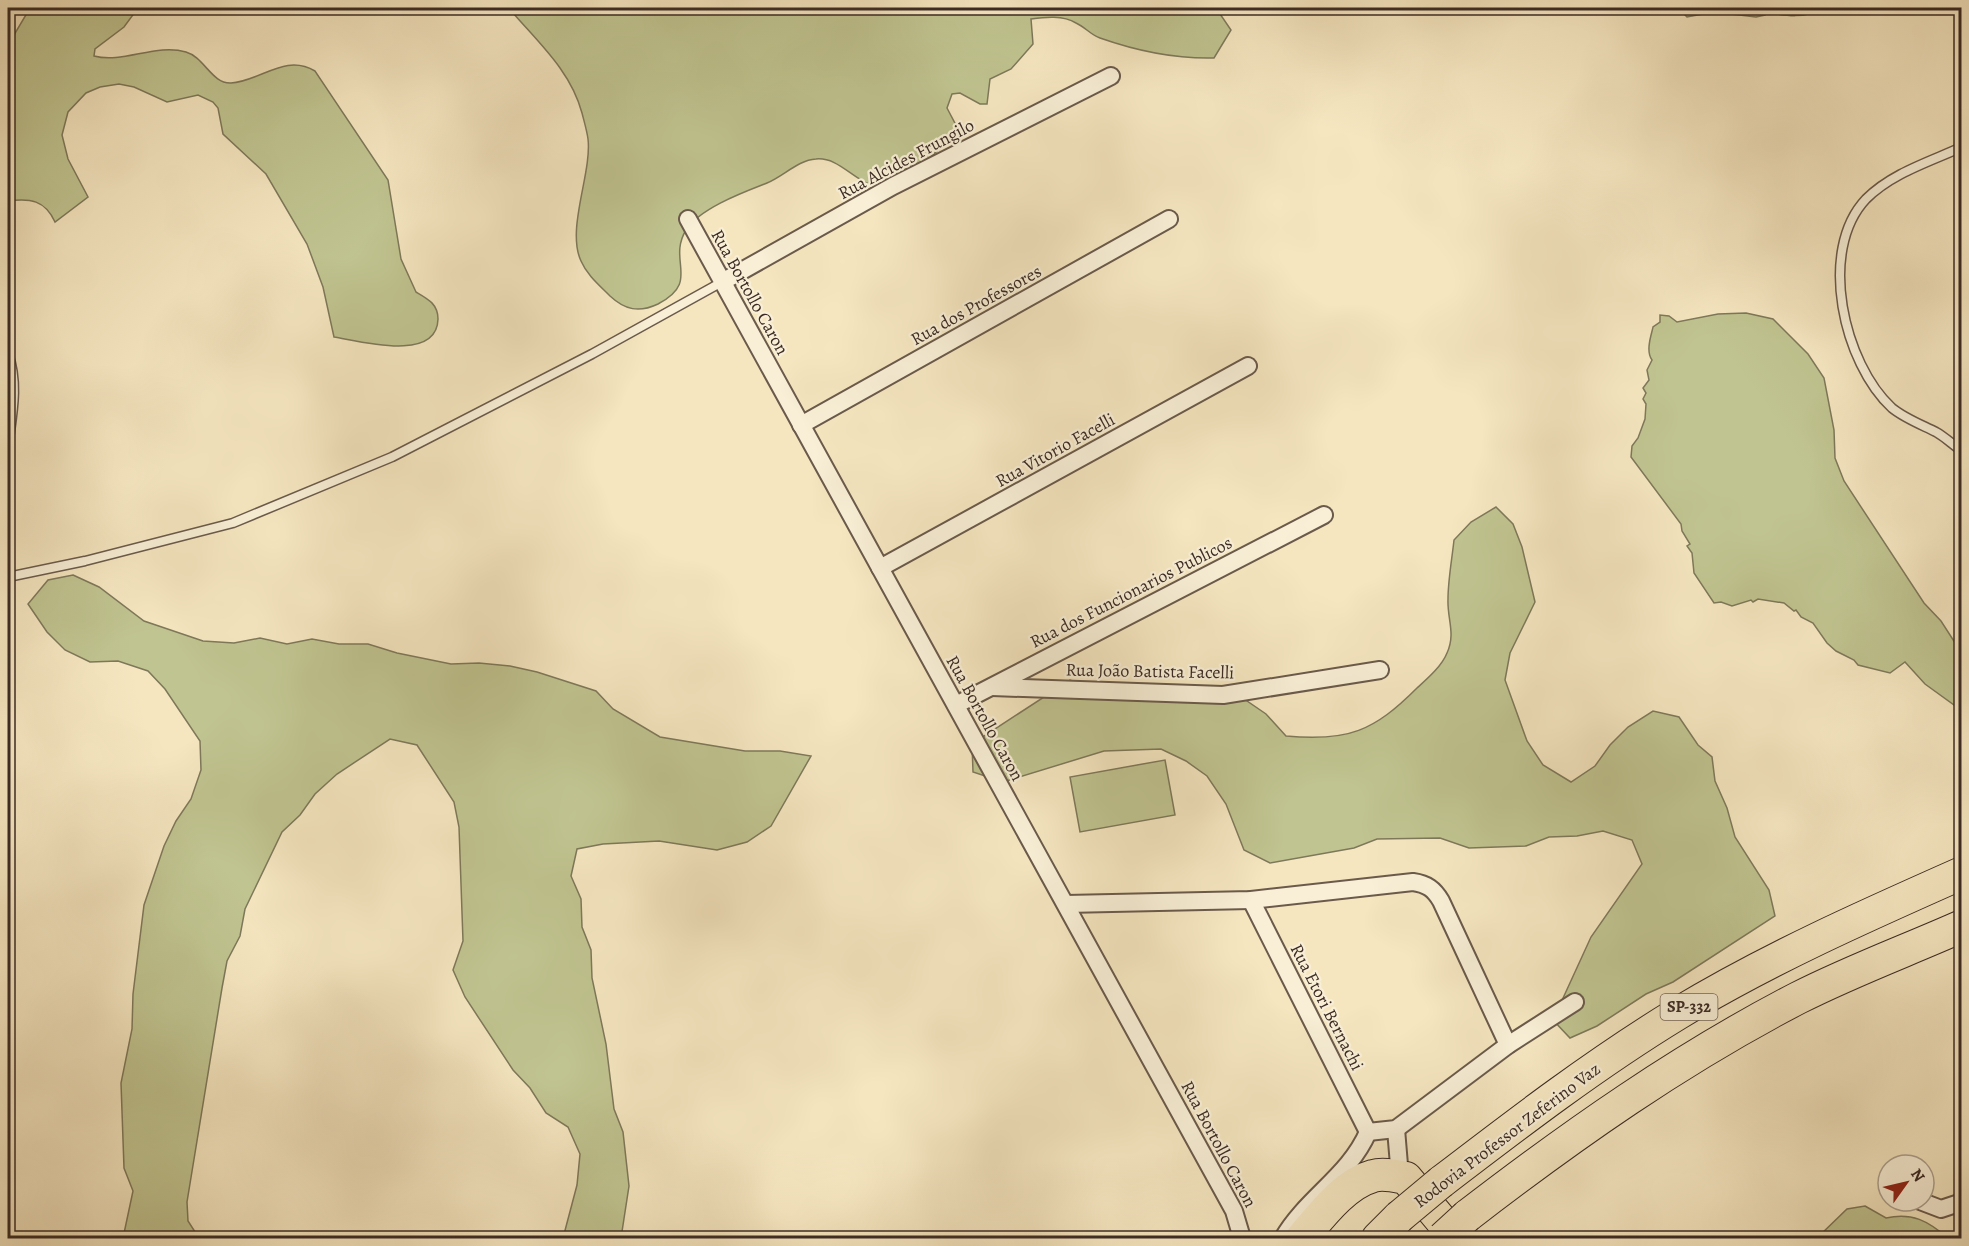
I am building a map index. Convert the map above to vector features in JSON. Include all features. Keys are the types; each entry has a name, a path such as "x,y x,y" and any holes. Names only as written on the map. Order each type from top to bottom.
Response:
{"highway":[{"name":"Rodovia Professor Zeferino Vaz","path":"1378,1239 1400,1216 1441,1182 1552,1097 1677,1014 1776,959 1962,873"},
{"name":"SP-332","path":"1443,1239 1461,1227 1554,1150 1659,1079 1799,998 1962,926"},
{"path":"1302,1239 1323,1214 1360,1181 1375,1175 1406,1178 1461,1227"}],"street":[{"name":"Rua Alcides Frungilo","path":"722,282 893,186 1112,76"},
{"name":"Rua Bortollo Caron","path":"687,219 1234,1211 1242,1239"},
{"name":"Rua dos Professores","path":"801,424 1169,219"},
{"name":"Rua Vitorio Facelli","path":"880,568 1248,366"},
{"name":"Rua dos Funcionarios Publicos","path":"956,705 1324,515"},
{"name":"Rua João Batista Facelli","path":"990,687 1223,694 1380,670"},
{"path":"1066,904 1251,900 1413,882 1425,884 1435,891 1441,901 1508,1045"},
{"name":"Rua Etori Bernachi","path":"1251,900 1368,1132"},
{"path":"1283,1239 1296,1216 1341,1173 1360,1150 1368,1132 1396,1129 1508,1045 1575,1002"},
{"path":"1396,1129 1399,1165 1406,1178"},
{"path":"1936,1207 1941,1209 1962,1202"}],"lane":[{"path":"1962,147 1902,173 1865,201 1845,241 1840,282 1843,311 1852,343 1875,388 1893,409 1938,434 1962,451"},
{"path":"8,577 85,561 233,523 392,457 592,354 722,282"},
{"path":"8,353 15,385 8,446"}],"green space":[{"path":"30,8 138,8 124,27 95,49 94,56 105,58 163,50 186,52 198,59 218,79 231,83 253,78 283,66 304,66 315,71 388,180 401,259 416,292 436,309 438,319 434,333 425,341 395,346 334,337 323,287 307,244 266,174 223,134 218,108 213,102 198,95 167,102 134,87 119,84 100,87 86,93 68,112 62,135 68,159 88,197 55,222 47,209 36,202 8,201 8,45"},
{"path":"491,8 1216,8 1231,30 1214,58 1199,58 1171,56 1128,47 1097,37 1071,20 1048,17 1031,19 1033,44 1011,69 990,79 987,104 980,104 960,93 952,94 947,108 958,129 942,147 917,167 904,176 879,185 862,181 844,168 824,159 809,160 797,165 773,180 735,196 701,215 686,230 681,241 681,279 678,288 671,296 658,304 645,309 632,309 616,301 594,280 581,261 577,248 576,233 588,139 577,98 554,59 513,13 506,9"},
{"path":"1678,8 1824,8 1803,15 1766,12 1765,15 1756,17 1714,12 1687,17"},
{"path":"1746,313 1773,319 1808,354 1824,378 1834,430 1835,458 1844,481 1924,603 1941,621 1961,652 1961,710 1925,684 1905,662 1890,673 1858,665 1854,660 1836,651 1827,643 1813,623 1801,617 1796,610 1794,611 1784,603 1758,599 1732,606 1721,602 1714,603 1694,573 1692,553 1687,546 1690,544 1682,531 1681,524 1631,457 1632,446 1638,438 1645,419 1646,404 1643,399 1646,393 1643,388 1649,380 1647,370 1652,360 1649,342 1653,327 1660,322 1660,315 1669,316 1677,322 1718,314"},
{"path":"1496,507 1513,524 1522,547 1535,602 1510,653 1505,680 1527,741 1543,765 1571,782 1595,766 1610,745 1628,727 1653,711 1679,717 1698,745 1712,757 1715,781 1727,808 1735,837 1769,890 1775,916 1673,982 1646,994 1597,1026 1570,1038 1553,1020 1591,937 1642,864 1632,840 1603,831 1577,836 1549,837 1526,846 1469,848 1440,838 1377,839 1354,848 1270,863 1244,850 1226,804 1207,776 1186,761 1161,749 1104,751 1003,782 973,772 972,744 1070,680 1099,690 1244,699 1266,714 1286,736 1343,735 1373,724 1402,703 1445,658 1451,639 1448,592 1454,540 1471,522"},
{"path":"73,575 99,587 144,621 203,641 234,643 260,638 287,644 312,639 339,644 368,644 397,653 451,664 479,663 510,666 596,691 613,709 660,737 745,751 780,751 811,756 771,826 747,842 717,850 659,841 603,844 577,849 571,876 581,899 582,927 591,950 592,978 606,1044 614,1109 623,1132 629,1186 621,1238 563,1238 577,1185 580,1154 568,1127 546,1113 530,1088 513,1070 465,997 453,970 463,941 459,827 454,802 417,745 390,739 337,774 315,794 300,815 282,832 245,909 240,936 227,961 187,1202 188,1221 199,1238 123,1238 133,1191 124,1168 121,1083 132,1029 133,994 144,905 164,846 176,821 191,799 201,770 200,741 165,689 148,671 118,661 90,662 65,650 47,632 28,604 48,580"},
{"path":"1165,760 1175,815 1080,832 1070,777"},
{"path":"1865,1206 1886,1218 1904,1216 1919,1219 1948,1238 1817,1238 1847,1209"}]}
